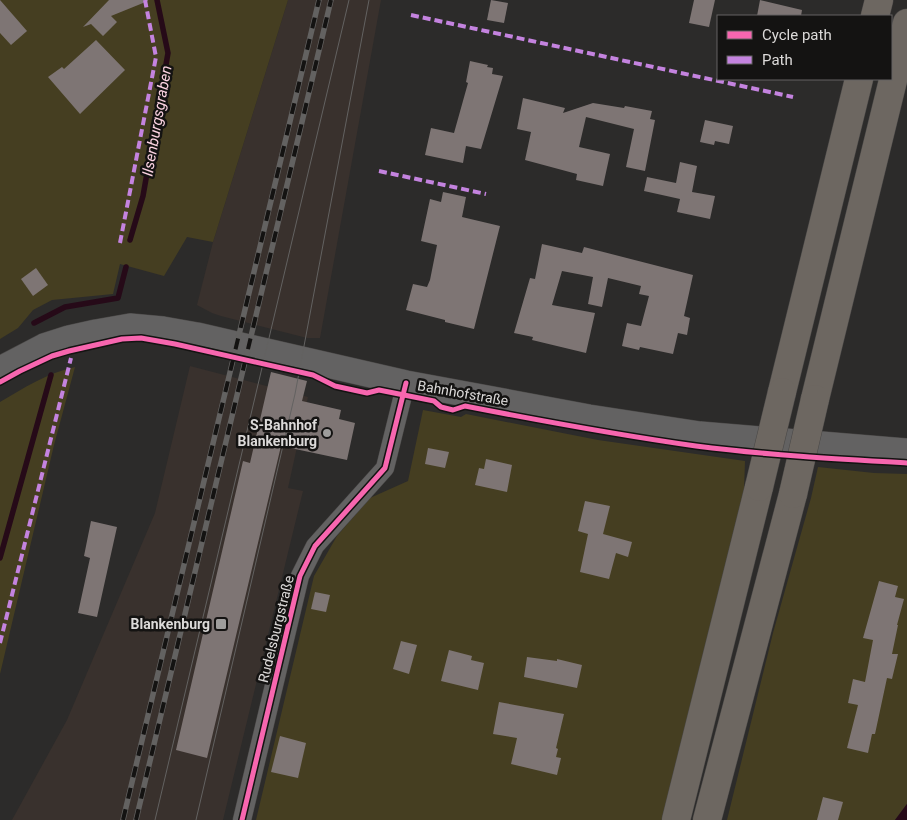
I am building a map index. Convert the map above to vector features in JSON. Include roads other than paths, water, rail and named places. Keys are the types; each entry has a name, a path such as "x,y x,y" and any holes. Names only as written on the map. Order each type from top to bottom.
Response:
{"highway":[{"path":"875,15 879,0"},
{"path":"707,820 793,494 907,22"},
{"path":"676,820 859,80"}],"main road":[{"name":"Bahnhofstraße","path":"0,369 44,346 69,338 130,326 198,335 406,383 590,417 700,434 907,451"}],"street":[{"name":"Rudelsburgstraße","path":"242,820 300,576 315,546 385,468 406,383"}],"waterway":[{"name":"Ilsenburgsgraben","path":"130,240 143,196 168,53 157,0"},
{"name":"Ilsenburgsgraben","path":"34,323 65,307 118,298 126,267"},
{"name":"Ilsenburgsgraben","path":"0,558 51,375"}],"tram line":[{"path":"155,820 349,0"},
{"path":"196,820 295,394 369,0"}],"railway":[{"path":"123,820 319,0"},
{"path":"136,820 331,0"}],"place":[{"name":"S-Bahnhof Blankenburg","path":"327,433"},
{"name":"Blankenburg","path":"221,624"}]}
